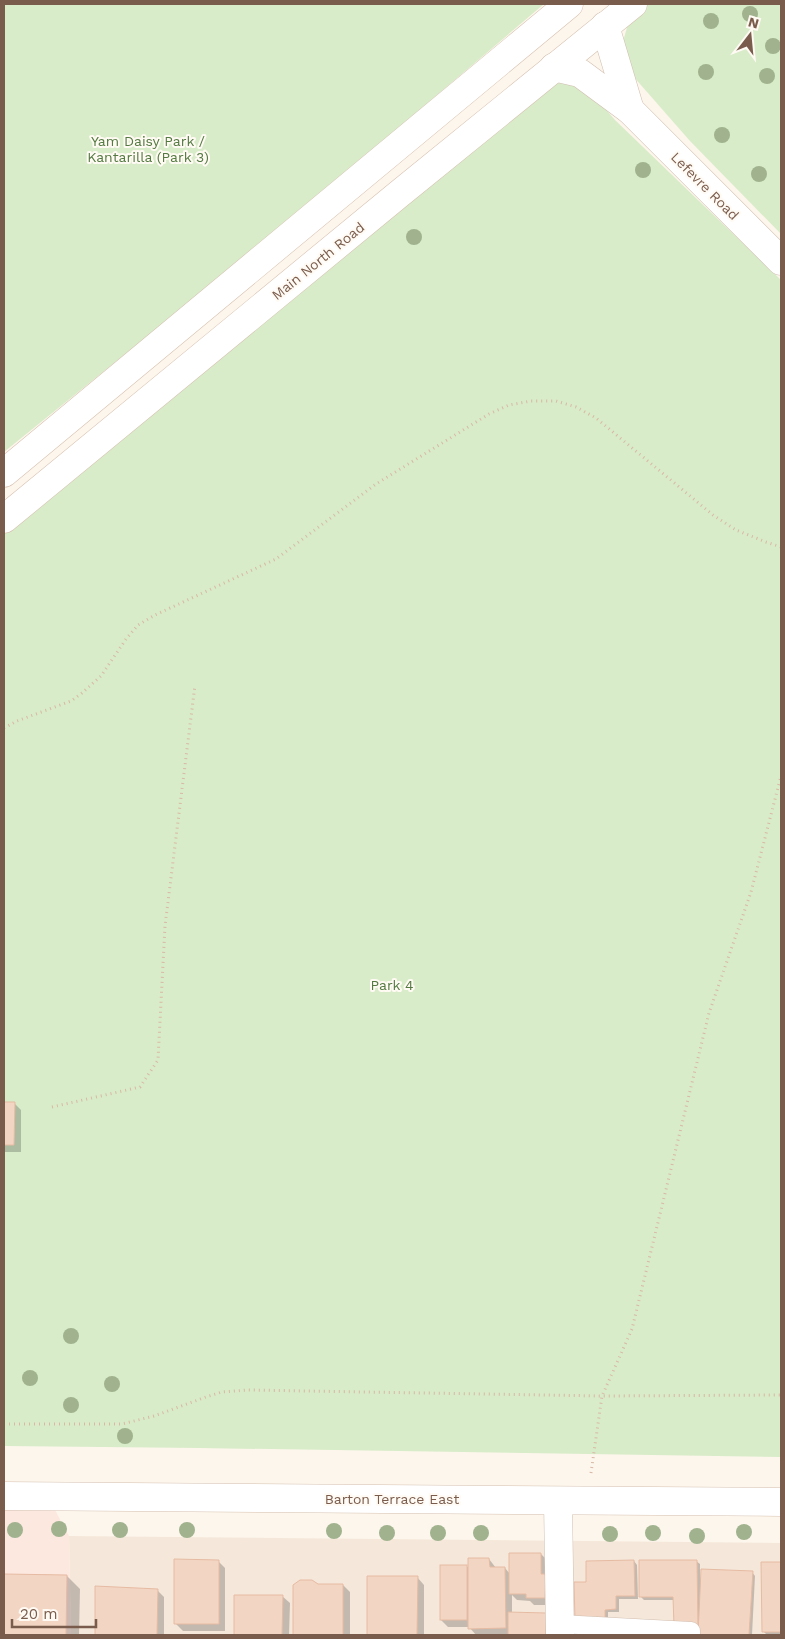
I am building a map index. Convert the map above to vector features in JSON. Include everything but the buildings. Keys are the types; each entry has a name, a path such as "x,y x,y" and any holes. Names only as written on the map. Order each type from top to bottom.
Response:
{"main road":[{"path":"4,473 569,4"},
{"name":"Main North Road","path":"4,519 633,4"},
{"name":"Lefevre Road","path":"606,26 630,110"},
{"name":"Lefevre Road","path":"554,67 580,73 630,110 781,261"},
{"name":"Barton Terrace East","path":"4,1496 781,1502"},
{"path":"558,1501 560,1630"}],"lane":[{"path":"560,1630 691,1631 691,1635"}],"path":[{"path":"4,728 17,721 71,701 82,693 100,676 126,639 138,626 155,615 276,559 376,484 489,414 510,405 531,401 556,401 576,407 596,418 712,515 736,530 781,547"},
{"path":"52,1107 140,1087 158,1060 165,926 195,685"},
{"path":"586,1501 602,1396 632,1329 709,1013 751,892 781,776"},
{"path":"4,1424 122,1424 154,1416 206,1396 222,1392 248,1390 602,1396 781,1395"}],"shaded area":[{"path":"4,1496 48,1497 69,1536 71,1635 4,1635"},
{"path":"69,1536 781,1543 781,1635 71,1635"}],"green space":[{"name":"Yam Daisy Park / Kantarilla (Park 3)","path":"4,4 544,4 270,237 4,452"},
{"path":"647,4 781,4 781,234 690,141 633,76 623,50 624,38 628,24 636,12"},
{"name":"Park 4","path":"560,76 578,77 615,120 781,280 781,1457 4,1446 4,525"}]}
